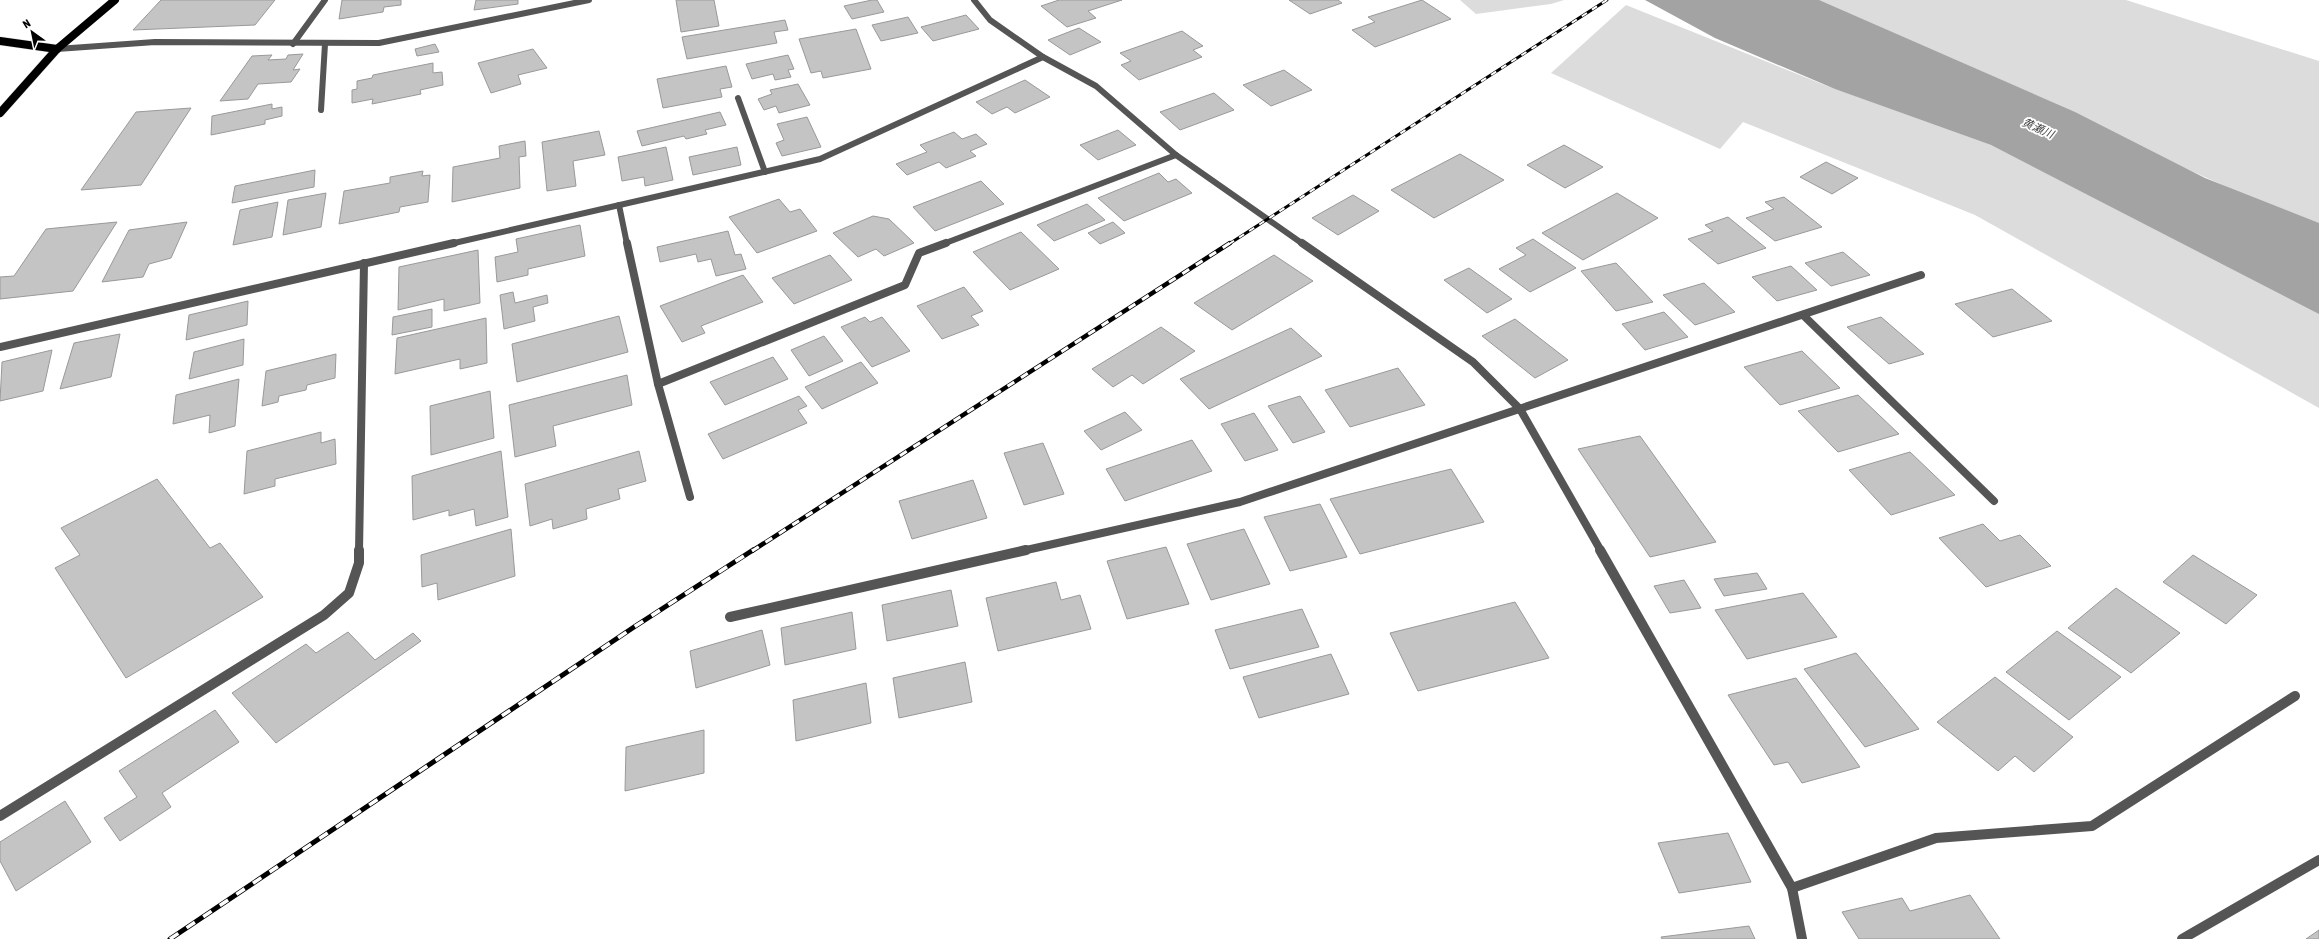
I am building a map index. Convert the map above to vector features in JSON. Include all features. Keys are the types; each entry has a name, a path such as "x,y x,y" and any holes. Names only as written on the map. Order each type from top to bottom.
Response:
{"highway":[{"path":"0,41 57,49"},
{"path":"0,113 57,49"}],"main road":[{"path":"57,49 115,0"}],"street":[{"path":"293,44 325,0"},
{"path":"57,49 155,42 293,44 379,43 589,0"},
{"path":"974,0 990,20 1042,57 1096,86 1176,155 1473,362 1520,409 1792,888 1802,939"},
{"path":"321,110 325,44"},
{"path":"0,347 820,159 1042,57"},
{"path":"738,98 765,172"},
{"path":"658,384 905,285 919,253 1176,155"},
{"path":"619,205 658,384 690,497"},
{"path":"0,816 324,615 349,593 359,562 364,263"},
{"path":"730,617 1240,502 1921,275"},
{"path":"1803,315 1994,501"},
{"path":"1792,888 1936,838 2092,826 2295,696"},
{"path":"2182,939 2319,860"}],"shaded area":[{"path":"1460,0 1564,0 1551,4 1476,14"},
{"path":"1809,0 2126,0 2319,61 2319,228"},
{"path":"1626,5 1822,84 1991,145 2319,312 2319,408 1975,215 1743,122 1720,149 1551,73"}],"water":[{"name":"黄瀬川","path":"1645,0 1819,0 2075,112 2205,178 2319,223 2319,314 1991,145 1835,89 1715,38"}],"building":[{"path":"161,0 275,0 255,25 133,30"},
{"path":"342,0 401,0 401,5 384,7 383,12 339,19"},
{"path":"476,0 518,0 518,4 474,10"},
{"path":"676,0 714,0 719,26 681,32"},
{"path":"877,0 884,12 852,19 844,6"},
{"path":"1059,0 1122,0 1088,11 1096,18 1067,27 1041,6"},
{"path":"1289,0 1338,0 1342,3 1310,14"},
{"path":"1422,0 1451,19 1375,47 1352,30 1375,22 1368,17"},
{"path":"966,15 979,29 933,41 921,27"},
{"path":"908,17 918,33 881,41 872,25"},
{"path":"785,20 788,30 774,32 777,43 687,59 682,37"},
{"path":"1079,28 1101,42 1070,55 1048,40"},
{"path":"856,29 871,69 823,78 821,71 811,73 799,39"},
{"path":"1182,31 1203,46 1193,50 1202,57 1139,80 1121,65 1131,61 1120,53"},
{"path":"435,44 439,52 417,56 415,49"},
{"path":"533,49 547,68 518,75 521,84 491,93 478,63"},
{"path":"303,54 293,70 300,69 291,82 258,84 248,99 220,101 252,56 272,55 268,60 286,59 288,55"},
{"path":"788,55 794,69 788,70 791,77 775,80 773,74 752,79 746,64"},
{"path":"433,63 433,73 442,72 443,85 420,90 421,94 372,104 373,99 352,103 352,90 357,89 357,81 372,78 373,75"},
{"path":"726,66 732,87 720,89 722,97 663,108 657,79"},
{"path":"1284,70 1312,90 1271,106 1243,85"},
{"path":"1025,80 1050,97 1015,113 1007,107 992,114 976,102"},
{"path":"798,84 810,105 779,113 776,106 764,110 758,99 772,94 770,90"},
{"path":"1214,93 1234,110 1180,130 1160,112"},
{"path":"272,104 272,109 282,107 282,116 265,120 265,124 211,135 212,116"},
{"path":"191,108 141,185 81,190 136,112"},
{"path":"720,112 726,125 705,130 707,134 686,139 684,136 642,146 637,131"},
{"path":"807,117 821,147 782,156 776,143 784,140 777,124"},
{"path":"1118,130 1136,145 1098,160 1080,145"},
{"path":"599,131 605,155 573,161 576,186 547,191 542,142"},
{"path":"954,132 962,139 976,134 987,144 970,151 976,156 946,168 939,162 907,175 896,164 927,152 920,145"},
{"path":"525,141 526,156 519,157 520,188 452,202 453,167 500,158 499,146"},
{"path":"1564,145 1603,167 1565,188 1527,165"},
{"path":"666,147 673,180 645,186 644,177 622,181 618,157"},
{"path":"737,147 741,165 693,175 689,157"},
{"path":"1460,154 1504,180 1434,218 1391,190"},
{"path":"1826,162 1858,178 1832,194 1800,177"},
{"path":"315,170 314,187 232,203 235,186"},
{"path":"423,171 422,176 430,175 428,202 400,207 399,212 339,224 344,191 390,183 390,177"},
{"path":"1159,173 1168,182 1176,179 1192,193 1124,221 1098,198"},
{"path":"981,181 1004,204 935,231 913,207"},
{"path":"326,193 321,227 283,235 288,200"},
{"path":"1617,193 1658,218 1583,260 1542,233"},
{"path":"1353,195 1379,211 1338,235 1312,218"},
{"path":"1784,197 1822,227 1775,241 1746,218 1774,209 1765,202"},
{"path":"779,199 790,212 800,209 817,231 757,253 729,217"},
{"path":"278,202 272,237 233,245 240,210"},
{"path":"1087,204 1105,220 1054,241 1037,225"},
{"path":"873,216 889,219 914,243 884,256 876,249 858,257 833,233"},
{"path":"1728,217 1766,248 1718,264 1688,239 1713,231 1705,225"},
{"path":"117,222 73,291 0,299 0,277 14,276 46,229"},
{"path":"187,222 171,258 149,264 143,277 102,282 129,230"},
{"path":"1113,222 1125,233 1100,244 1088,233"},
{"path":"580,225 585,256 528,269 528,275 497,282 495,257 518,252 516,239"},
{"path":"728,231 735,255 741,254 746,269 716,276 711,259 698,262 696,254 660,262 657,247"},
{"path":"1021,232 1059,269 1010,290 973,252"},
{"path":"1533,239 1576,268 1530,292 1499,269 1526,255 1516,248"},
{"path":"478,250 480,303 444,311 444,299 398,310 399,267"},
{"path":"1843,252 1870,275 1831,286 1805,263"},
{"path":"830,255 852,280 794,304 772,278"},
{"path":"1274,255 1313,281 1232,330 1194,303"},
{"path":"1616,263 1653,302 1616,311 1581,271"},
{"path":"1791,266 1817,290 1777,301 1752,277"},
{"path":"1469,268 1512,299 1487,313 1444,280"},
{"path":"743,275 763,302 701,326 705,333 682,342 660,306"},
{"path":"1704,283 1735,312 1695,325 1663,295"},
{"path":"964,287 983,311 971,316 979,325 942,339 917,306"},
{"path":"2012,289 2052,321 1993,337 1955,304"},
{"path":"513,292 515,303 547,295 548,303 533,307 535,321 504,329 500,295"},
{"path":"248,301 247,325 186,340 189,315"},
{"path":"432,309 432,327 392,335 393,317"},
{"path":"1664,312 1688,337 1645,350 1622,324"},
{"path":"619,316 628,352 517,382 512,344"},
{"path":"865,317 870,322 882,317 910,351 872,367 841,327"},
{"path":"1881,317 1924,354 1889,364 1847,327"},
{"path":"486,318 487,363 460,369 460,359 395,374 397,338"},
{"path":"1515,319 1568,360 1535,378 1482,336"},
{"path":"1161,327 1195,351 1143,384 1132,375 1113,387 1092,369"},
{"path":"1291,328 1322,356 1209,409 1180,379"},
{"path":"120,334 111,377 60,389 74,343"},
{"path":"824,336 843,361 809,376 791,350"},
{"path":"244,339 243,365 189,379 194,352"},
{"path":"52,350 43,391 0,401 2,362"},
{"path":"1802,351 1840,388 1780,405 1744,367"},
{"path":"336,354 335,378 307,385 306,390 279,396 278,402 262,406 266,371"},
{"path":"773,357 788,379 725,405 710,382"},
{"path":"861,362 878,383 822,409 805,387"},
{"path":"1398,368 1425,405 1350,427 1325,390"},
{"path":"627,375 632,405 553,426 556,446 515,457 509,405"},
{"path":"239,379 235,426 209,433 210,415 173,424 176,395"},
{"path":"490,391 494,438 431,455 430,406"},
{"path":"1858,395 1899,434 1838,452 1798,411"},
{"path":"799,396 807,406 798,410 807,423 723,459 708,434"},
{"path":"1300,396 1325,432 1293,443 1268,406"},
{"path":"1125,412 1142,430 1101,450 1084,431"},
{"path":"1254,413 1278,450 1245,461 1221,424"},
{"path":"321,432 321,443 335,439 336,464 275,479 275,486 244,494 247,451"},
{"path":"1640,436 1716,542 1650,557 1578,449"},
{"path":"1192,440 1212,471 1125,501 1106,469"},
{"path":"1043,443 1064,494 1024,505 1004,453"},
{"path":"501,451 508,517 476,526 474,509 449,516 449,510 413,520 412,476"},
{"path":"639,451 646,481 618,489 620,499 586,509 587,519 553,529 552,519 530,526 525,484"},
{"path":"1910,452 1955,495 1891,515 1849,470"},
{"path":"1451,469 1484,522 1360,554 1330,499"},
{"path":"157,479 210,548 220,543 263,597 126,678 55,568 80,555 61,528"},
{"path":"973,480 987,518 912,539 899,501"},
{"path":"1320,504 1347,557 1290,571 1264,517"},
{"path":"1983,524 2000,541 2020,535 2051,566 1986,587 1939,538"},
{"path":"511,529 515,576 438,600 437,583 422,587 421,555"},
{"path":"1244,529 1270,584 1211,600 1187,544"},
{"path":"1166,547 1189,604 1127,619 1107,561"},
{"path":"2193,555 2257,595 2226,624 2163,582"},
{"path":"1757,573 1767,589 1724,596 1714,579"},
{"path":"1684,580 1701,608 1670,613 1654,586"},
{"path":"1056,582 1061,600 1080,595 1091,629 998,651 986,598"},
{"path":"2116,588 2180,633 2131,673 2068,628"},
{"path":"951,590 958,626 887,641 882,605"},
{"path":"1803,593 1837,637 1747,659 1715,610"},
{"path":"1515,602 1549,658 1418,691 1390,633"},
{"path":"1302,609 1319,647 1230,669 1215,630"},
{"path":"852,612 856,649 785,665 781,628"},
{"path":"762,630 770,665 696,688 690,651"},
{"path":"2057,631 2121,677 2069,720 2006,672"},
{"path":"348,632 375,660 413,633 421,641 276,743 232,693 306,644 316,653"},
{"path":"1856,653 1919,729 1865,747 1804,669"},
{"path":"1331,654 1349,694 1259,718 1243,677"},
{"path":"965,662 972,702 899,718 893,678"},
{"path":"1995,677 2073,737 2034,772 2015,756 1998,771 1937,722"},
{"path":"1796,678 1860,767 1802,783 1788,762 1774,765 1728,695"},
{"path":"866,683 871,723 796,741 793,700"},
{"path":"215,710 239,742 162,793 171,807 120,841 104,818 137,797 119,771"},
{"path":"704,730 704,773 625,791 626,747"},
{"path":"65,801 91,842 16,891 0,861 0,842"},
{"path":"1728,833 1751,882 1679,893 1658,843"},
{"path":"1970,895 2000,939 1859,939 1842,912 1902,898 1910,911"},
{"path":"1749,926 1755,939 1662,939 1661,937"},
{"path":"2319,930 2319,939 2306,939"}],"railway":[{"path":"1229,244 1607,0"},
{"path":"752,551 1230,243"},
{"path":"170,939 634,627 753,550"}]}
